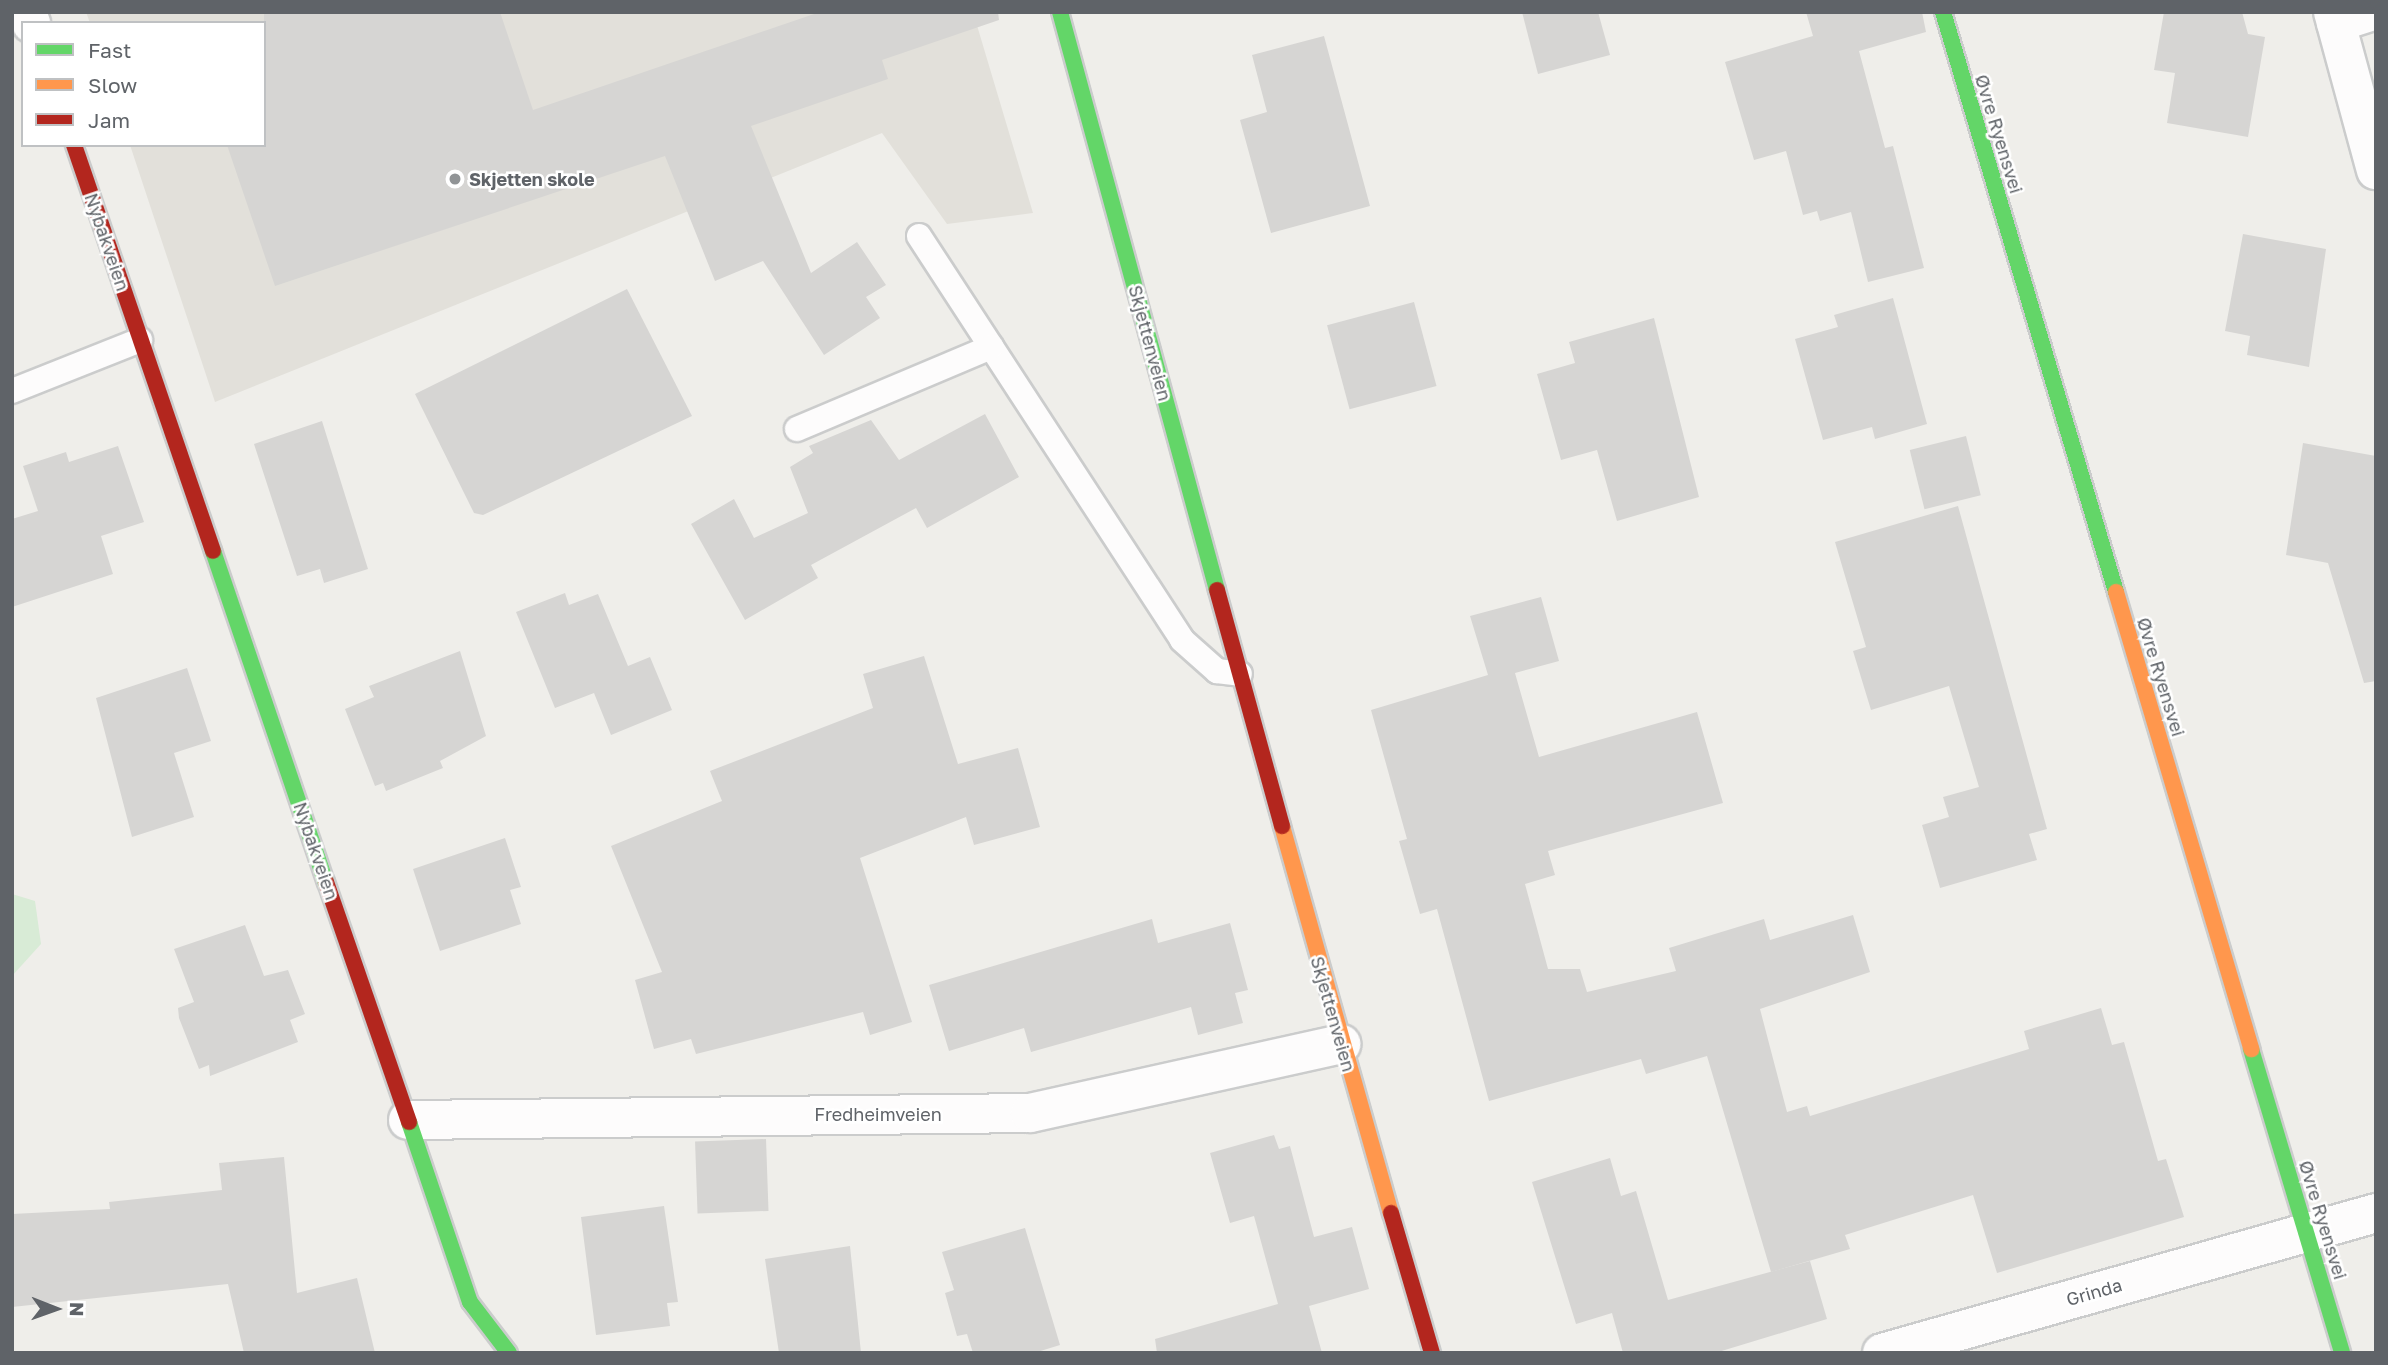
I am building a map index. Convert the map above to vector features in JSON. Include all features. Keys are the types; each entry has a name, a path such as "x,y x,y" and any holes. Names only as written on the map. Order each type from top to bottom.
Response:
{"street":[{"name":"Skjettenveien","path":"1060,12 1341,1044 1432,1353"},
{"name":"Øvre Ryensvei","path":"1943,12 2342,1353"},
{"path":"2346,16 2376,170"},
{"name":"Nybakveien","path":"75,147 470,1303 509,1353"},
{"name":"Fredheimveien","path":"408,1120 1030,1113 1341,1044"},
{"name":"Grinda","path":"1882,1353 2376,1213"}],"lane":[{"path":"919,236 1182,640 1217,671 1240,674"},
{"path":"12,391 141,340"},
{"path":"797,429 991,347"}],"shaded area":[{"name":"Skjetten skole","path":"86,12 973,12 1033,213 947,224 882,133 215,402 131,147 266,147 266,21 89,21"}],"green space":[{"path":"12,894 35,901 41,944 12,976"}],"building":[{"path":"264,12 500,12 533,110 820,12 998,12 999,20 882,60 888,79 751,126 811,273 857,242 886,285 866,297 880,318 824,355 763,261 715,281 665,156 275,286 228,147 266,147"},
{"path":"1522,12 1598,12 1610,55 1538,74"},
{"path":"1806,12 1922,12 1926,32 1859,51 1885,148 1893,146 1924,268 1868,282 1851,212 1820,221 1817,211 1803,215 1786,151 1754,160 1725,62 1813,36"},
{"path":"2164,12 2242,12 2248,34 2265,37 2248,137 2167,123 2175,73 2154,70"},
{"path":"1324,36 1370,206 1271,233 1240,120 1267,112 1252,55"},
{"path":"2243,234 2326,249 2309,367 2247,355 2250,336 2225,331"},
{"path":"627,289 692,416 483,515 474,513 415,394"},
{"path":"1893,298 1927,424 1875,439 1872,427 1823,440 1795,339 1838,327 1834,315"},
{"path":"1414,302 1437,386 1350,409 1327,325"},
{"path":"1654,318 1699,497 1617,521 1597,450 1561,460 1537,374 1575,363 1569,342"},
{"path":"985,414 1019,477 927,528 916,508 811,565 818,578 745,620 691,524 734,499 754,538 808,513 790,467 813,453 809,446 871,420 899,460"},
{"path":"322,421 368,569 324,583 320,569 297,576 254,444"},
{"path":"1966,436 1981,495 1924,509 1910,450"},
{"path":"2303,443 2376,456 2376,681 2364,683 2328,563 2286,555"},
{"path":"118,446 144,522 101,536 113,574 12,607 12,519 38,511 23,466 66,452 69,462"},
{"path":"1958,506 2047,829 2029,834 2037,860 1940,888 1922,825 1949,817 1943,797 1979,787 1949,686 1871,710 1853,651 1866,647 1835,542"},
{"path":"565,593 569,605 598,594 628,666 650,657 672,710 611,735 594,693 555,708 516,612"},
{"path":"1541,597 1559,661 1515,673 1539,757 1697,712 1723,803 1548,851 1555,875 1525,884 1548,969 1580,969 1587,992 1676,971 1669,948 1764,919 1770,940 1853,915 1870,972 1760,1009 1787,1112 1807,1106 1810,1116 2029,1049 2024,1031 2101,1008 2112,1045 2124,1042 2158,1161 2166,1159 2184,1217 1997,1273 1973,1195 1845,1235 1850,1249 1771,1272 1707,1056 1646,1074 1641,1059 1489,1101 1437,909 1420,914 1399,841 1407,839 1371,710 1488,675 1470,616"},
{"path":"460,651 486,736 440,761 443,768 386,791 383,783 375,786 345,709 374,697 369,686"},
{"path":"924,656 958,764 1018,748 1040,827 974,845 966,817 860,858 912,1022 870,1035 863,1012 696,1054 691,1039 654,1049 635,980 662,972 611,846 722,801 710,771 873,708 863,674"},
{"path":"187,668 211,741 174,753 194,817 132,837 96,698"},
{"path":"505,838 521,887 510,890 521,924 440,951 413,869"},
{"path":"1152,919 1158,943 1230,923 1248,990 1235,993 1243,1023 1198,1035 1191,1007 1031,1052 1024,1028 949,1051 929,985"},
{"path":"245,925 264,976 288,970 305,1014 290,1020 298,1042 210,1076 209,1065 199,1069 179,1018 178,1008 194,1002 174,949"},
{"path":"1274,1135 1279,1149 1290,1146 1314,1237 1352,1227 1369,1289 1309,1306 1322,1353 1157,1353 1155,1339 1278,1304 1254,1216 1230,1223 1210,1153"},
{"path":"766,1139 769,1211 698,1213 695,1141"},
{"path":"284,1157 297,1293 357,1278 375,1353 244,1353 228,1284 12,1307 12,1214 110,1209 109,1202 222,1190 219,1163"},
{"path":"1610,1158 1621,1196 1636,1191 1668,1300 1810,1261 1827,1319 1715,1353 1623,1353 1612,1313 1576,1324 1532,1182"},
{"path":"664,1206 678,1302 667,1303 670,1326 596,1335 581,1217"},
{"path":"1025,1228 1060,1345 1034,1353 973,1353 967,1334 957,1336 945,1293 954,1290 942,1252"},
{"path":"850,1246 861,1353 779,1353 765,1259"}],"traffic: fast":[{"path":"1060,12 1217,590"},
{"path":"1943,12 2116,592"},
{"path":"213,551 326,882"},
{"path":"2251,1049 2342,1353"},
{"path":"409,1122 470,1302 509,1353"}],"traffic: slow":[{"path":"2116,592 2251,1049"},
{"path":"1282,826 1391,1213"}],"traffic: jam":[{"path":"75,147 213,551"},
{"path":"1217,590 1282,826"},
{"path":"326,882 409,1122"},
{"path":"1391,1213 1432,1353"}],"place":[{"name":"Skjetten skole","path":"455,179"}]}
